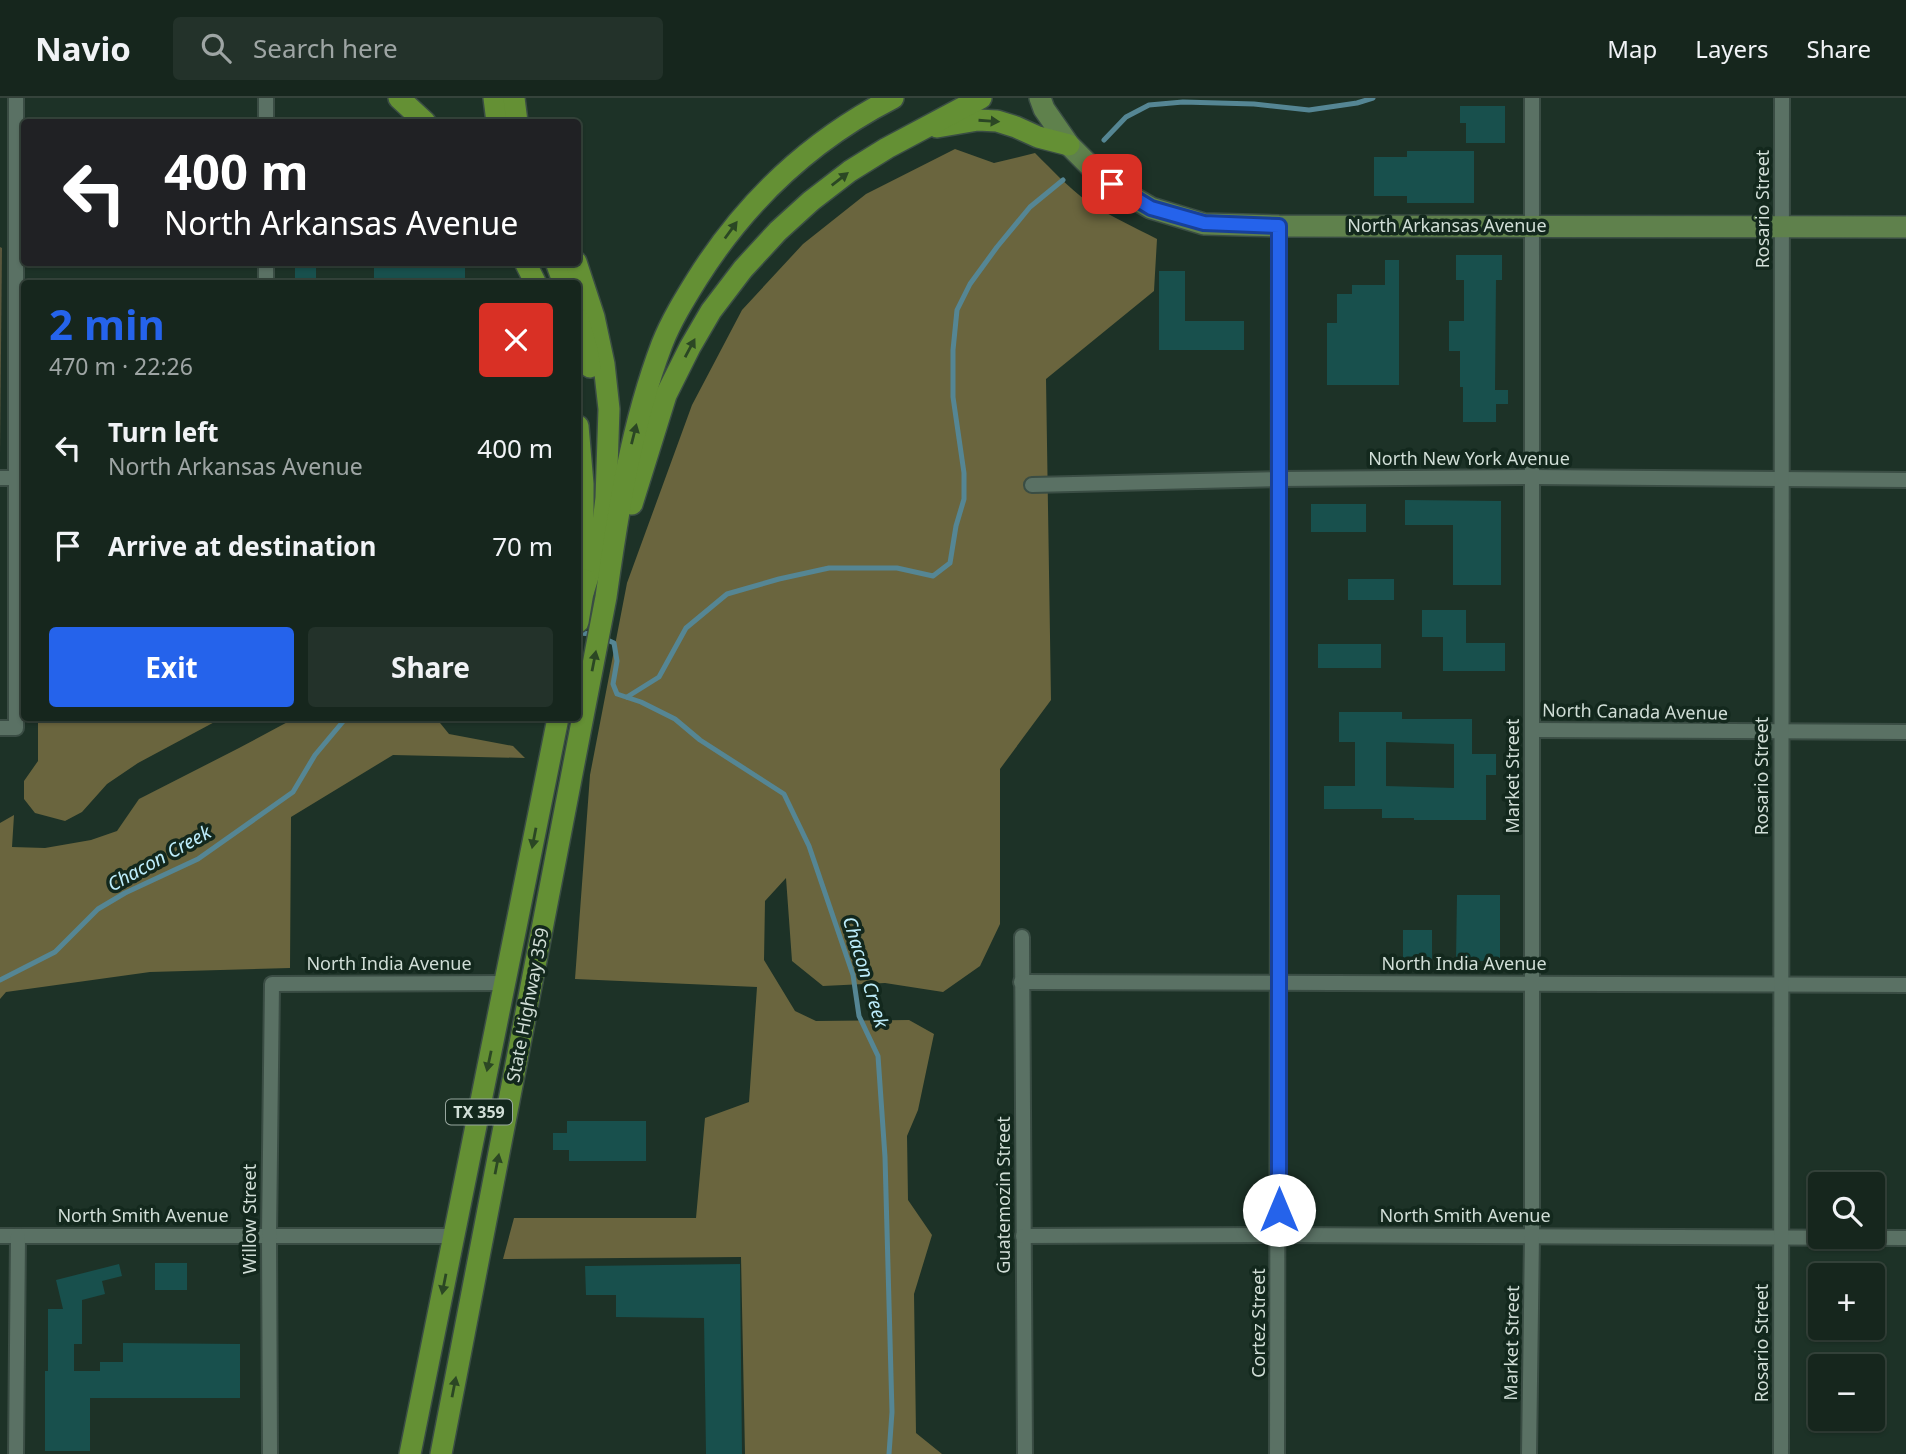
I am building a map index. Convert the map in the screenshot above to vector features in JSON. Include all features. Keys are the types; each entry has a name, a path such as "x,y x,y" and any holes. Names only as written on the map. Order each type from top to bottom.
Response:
{"main road":[{"path":"399,98 422,119"},
{"path":"494,98 497,119"},
{"path":"514,98 517,119"},
{"path":"606,597 634,434 652,373 678,309 741,217 779,177 826,139 866,112 893,98"},
{"path":"921,129 960,98"},
{"path":"606,597 666,395 711,311 743,269 778,231 811,201 850,171 887,148 981,98"},
{"name":"North Arkansas Avenue","path":"1040,98 1044,109 1069,145 1100,176 1151,208 1204,223 1279,226 1906,227"},
{"path":"921,129 978,120 997,121 1038,137 1069,145"},
{"path":"577,266 594,317 604,365 609,409 606,498 601,531 583,593"},
{"path":"581,330 596,401 598,442 597,490 581,605"},
{"path":"581,461 583,593"},
{"name":"State Highway 359","path":"441,1454 606,597"},
{"name":"State Highway 359","path":"410,1454 557,721"},
{"path":"424,1454 435,1380 433,1335"}],"street":[{"path":"0,728 16,728 21,478 20,224 16,98"},
{"path":"266,98 266,119"},
{"name":"Market Street","path":"1530,1454 1532,98"},
{"name":"Rosario Street","path":"1781,1454 1782,98"},
{"path":"0,224 20,224"},
{"name":"Cortez Street","path":"1277,1454 1279,226"},
{"name":"North New York Avenue","path":"1032,485 1532,477 1906,480"},
{"path":"0,478 21,478"},
{"name":"North Canada Avenue","path":"1532,730 1906,732"},
{"name":"Guatemozin Street","path":"1022,937 1025,1454"},
{"name":"North India Avenue","path":"1021,982 1906,985"},
{"name":"North India Avenue","path":"272,984 505,984"},
{"name":"Willow Street","path":"270,1454 272,984"},
{"name":"North Smith Avenue","path":"0,1236 453,1236"},
{"path":"16,1454 18,1236"},
{"name":"North Smith Avenue","path":"1023,1236 1906,1238"}],"shaded area":[{"path":"955,149 994,163 1035,153 1088,202 1157,239 1154,291 1046,379 1051,700 1000,769 1000,924 980,966 943,992 885,983 823,986 792,961 786,878 765,901 764,960 795,1011 816,1021 909,1020 934,1034 918,1110 907,1136 908,1200 932,1235 914,1294 916,1433 942,1454 745,1454 741,1257 503,1259 514,1218 696,1218 705,1118 749,1102 757,987 575,979 590,775 627,583 692,405 742,310 803,244 866,194"},
{"path":"0,247 2,248 0,456"},
{"path":"38,721 216,721 138,763 107,784 82,812 65,821 35,813 24,799 24,781 38,761"},
{"path":"289,721 438,721 449,734 513,746 525,758 393,755 291,817 290,968 150,972 6,992 0,999 0,823 14,815 12,847 45,848 91,840 117,831 139,799"}],"building":[{"path":"1460,106 1505,106 1505,143 1466,143 1466,123 1460,123"},
{"path":"1407,151 1474,151 1474,203 1407,203 1407,196 1374,196 1374,157 1407,157"},
{"path":"1456,255 1502,255 1502,280 1496,280 1495,390 1508,390 1508,404 1496,404 1496,422 1463,422 1460,351 1449,351 1449,321 1464,321 1464,280 1456,280"},
{"path":"1385,260 1399,260 1399,385 1327,385 1327,323 1337,323 1337,294 1352,294 1352,285 1385,285"},
{"path":"295,266 316,266 316,280 295,280"},
{"path":"374,266 465,266 465,280 374,280"},
{"path":"1159,271 1185,271 1185,321 1244,321 1244,350 1159,350"},
{"path":"1405,500 1501,501 1501,585 1453,585 1453,525 1405,525"},
{"path":"1311,504 1366,504 1366,532 1311,532"},
{"path":"1348,579 1394,579 1394,600 1348,600"},
{"path":"1422,610 1466,610 1466,643 1505,643 1505,671 1443,671 1443,637 1422,637"},
{"path":"1318,644 1381,644 1381,668 1318,668"},
{"path":"1339,712 1402,712 1402,719 1472,719 1472,754 1496,754 1496,775 1486,775 1486,820 1382,818 1382,809 1324,809 1324,786 1355,786 1355,742 1339,742","holes":["1386,742 1454,744 1454,788 1386,786"]},
{"path":"1457,895 1500,895 1500,961 1456,961"},
{"path":"1403,930 1432,930 1432,961 1403,961"},
{"path":"567,1121 646,1121 646,1161 569,1161 569,1150 553,1150 553,1133 567,1133"},
{"path":"155,1263 187,1263 187,1290 155,1290"},
{"path":"119,1264 122,1276 102,1281 105,1294 82,1300 82,1344 74,1344 74,1371 100,1371 100,1362 123,1362 123,1343 240,1344 240,1398 90,1398 90,1451 45,1451 48,1309 63,1309 56,1280"},
{"path":"740,1264 742,1454 706,1454 704,1318 616,1317 616,1295 586,1295 585,1266"}],"waterway":[{"path":"1104,140 1126,117 1149,105 1183,102 1254,104 1309,110 1373,98"},
{"path":"627,697 659,677 686,628 727,594 829,568 897,568 933,576 950,563 964,499 964,473 953,397 953,350 957,310 970,284 997,247 1030,207 1063,180"},
{"name":"Chacon Creek","path":"581,633 594,634"},
{"name":"Chacon Creek","path":"603,638 614,643 617,661 613,684 617,694 641,702 675,719 700,740 784,794 809,846 853,975 859,1016 878,1056 885,1157 892,1412 889,1454"},
{"name":"Chacon Creek","path":"0,980 55,952 98,909 125,893 198,859 293,792 315,755 343,721"}],"route":[{"path":"1112,184 1151,208 1204,223 1279,226 1279,1210"}]}
